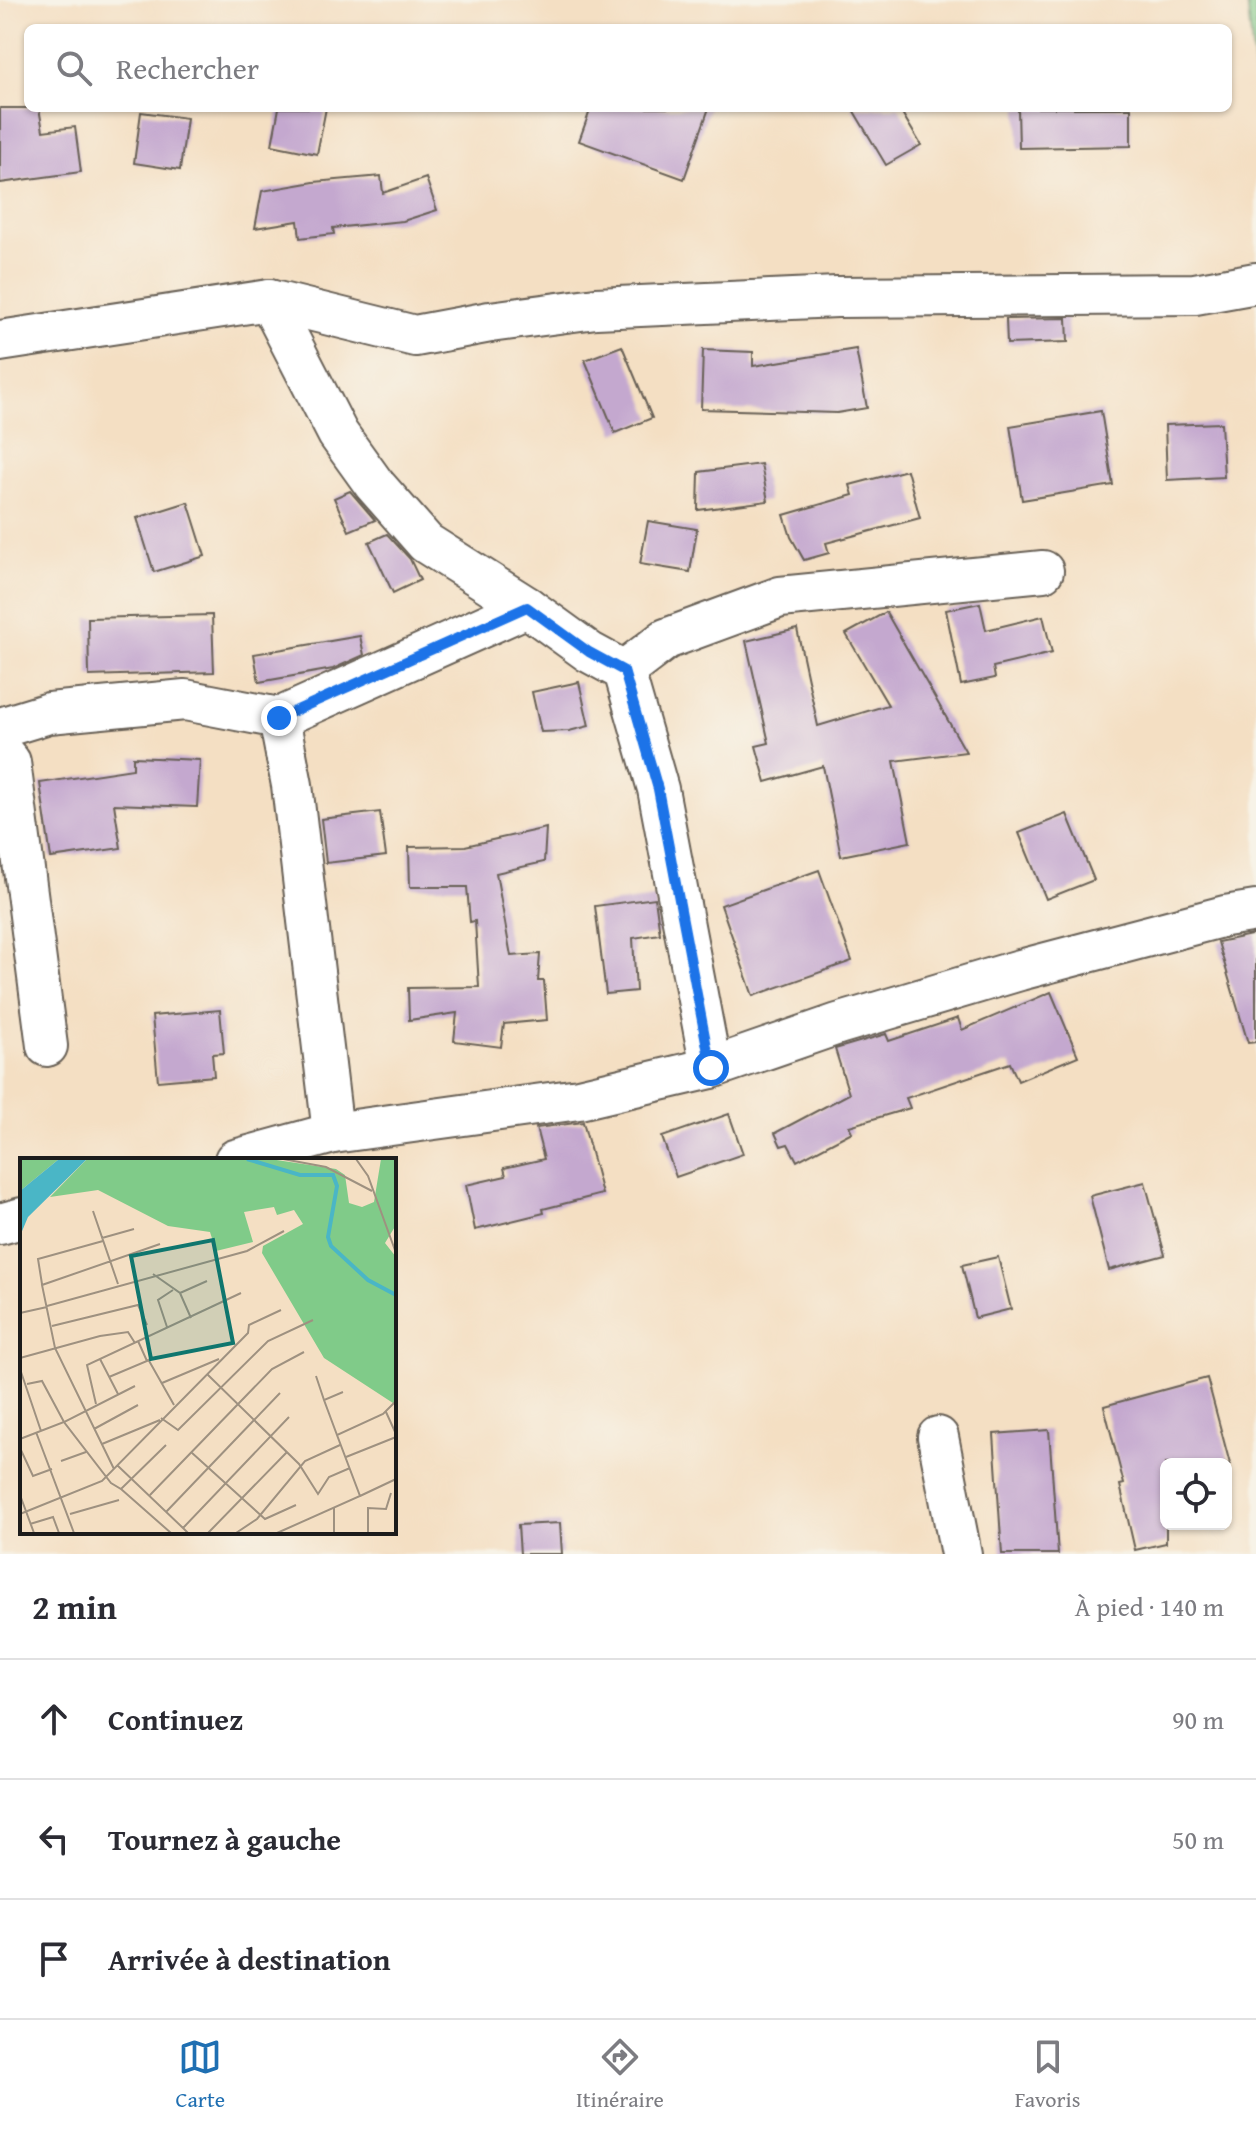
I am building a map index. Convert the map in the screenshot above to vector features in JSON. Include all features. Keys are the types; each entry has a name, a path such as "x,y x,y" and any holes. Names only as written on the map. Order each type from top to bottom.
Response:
{"street":[{"path":"0,341 269,300 415,336 596,308 837,297 1195,294 1256,283"},
{"path":"269,300 338,434 374,484 426,543 527,607 589,652 624,671 658,789 711,1068"},
{"path":"624,671 666,639 780,597 1043,571"},
{"path":"0,728 49,713 185,700 279,718 527,607"},
{"path":"279,718 292,785 333,1133"},
{"path":"0,750 10,762 47,1046"},
{"path":"242,1158 333,1133 579,1099 711,1068 838,1024 1020,970 1225,916 1256,911"},
{"path":"0,1224 20,1219"},
{"path":"938,1437 961,1554"}],"green space":[{"path":"1247,0 1256,0 1256,86"}],"building":[{"path":"0,108 24,108 24,112 40,112 43,131 75,127 81,172 0,183"},
{"path":"141,112 187,118 180,170 134,163"},
{"path":"278,112 325,112 317,154 272,145"},
{"path":"590,112 708,112 684,179 579,141"},
{"path":"854,112 901,112 921,145 886,165"},
{"path":"1018,112 1131,112 1131,146 1019,148"},
{"path":"381,176 383,193 426,178 437,210 403,221 333,228 334,234 300,238 298,221 255,228 262,191 314,182"},
{"path":"1067,318 1068,342 1007,344 1006,319"},
{"path":"622,346 652,418 615,433 585,360"},
{"path":"856,349 867,408 837,413 701,409 703,350 753,352 753,366"},
{"path":"1101,411 1113,485 1022,500 1010,426"},
{"path":"1221,423 1224,477 1167,480 1165,425"},
{"path":"761,464 768,501 698,510 699,472"},
{"path":"907,470 920,518 826,543 829,553 804,560 791,537 784,515 853,495 850,485"},
{"path":"350,491 375,520 349,531 334,498"},
{"path":"188,502 205,556 154,572 137,518"},
{"path":"648,521 697,529 690,572 640,564"},
{"path":"387,534 410,559 420,580 393,593 369,542"},
{"path":"980,603 986,630 1043,616 1052,653 993,667 995,678 961,685 946,610"},
{"path":"886,612 966,752 894,761 910,842 841,856 823,766 766,782 756,746 769,743 746,641 797,629 818,726 888,705 846,634"},
{"path":"212,615 214,672 89,676 88,618"},
{"path":"360,636 364,655 333,669 259,682 254,654"},
{"path":"579,682 589,726 569,731 541,732 532,692"},
{"path":"133,757 200,760 197,807 114,804 121,848 51,858 40,783 133,769"},
{"path":"380,812 386,856 326,863 321,819"},
{"path":"1067,814 1094,880 1046,899 1019,833"},
{"path":"546,828 544,862 496,873 511,956 540,954 538,981 544,981 547,1020 504,1024 501,1047 454,1041 457,1013 409,1020 408,988 479,987 475,921 470,922 467,887 410,887 409,847 465,846"},
{"path":"819,870 852,961 753,996 721,905"},
{"path":"655,898 660,934 633,938 636,991 606,994 595,906"},
{"path":"1256,934 1256,1042 1248,1043 1218,942"},
{"path":"1051,992 1078,1056 1018,1081 1010,1063 906,1098 910,1108 849,1126 852,1132 797,1161 788,1144 781,1146 775,1133 849,1094 835,1049 886,1034 889,1041 958,1018 962,1030"},
{"path":"220,1010 224,1053 212,1054 214,1076 158,1081 152,1016"},
{"path":"729,1114 743,1154 676,1177 662,1137"},
{"path":"583,1122 602,1194 543,1209 544,1213 475,1230 466,1185 506,1176 504,1168 544,1159 536,1128"},
{"path":"1145,1182 1165,1255 1109,1270 1090,1196"},
{"path":"998,1257 1011,1309 975,1318 962,1265"},
{"path":"1207,1378 1228,1458 1160,1458 1160,1530 1166,1530 1166,1543 1135,1550 1120,1485 1124,1484 1104,1406"},
{"path":"1049,1430 1058,1554 1002,1554 994,1434"},
{"path":"560,1523 562,1554 520,1554 518,1525"}],"route":[{"path":"279,718 527,607 589,652 624,671 658,789 711,1068"}]}
